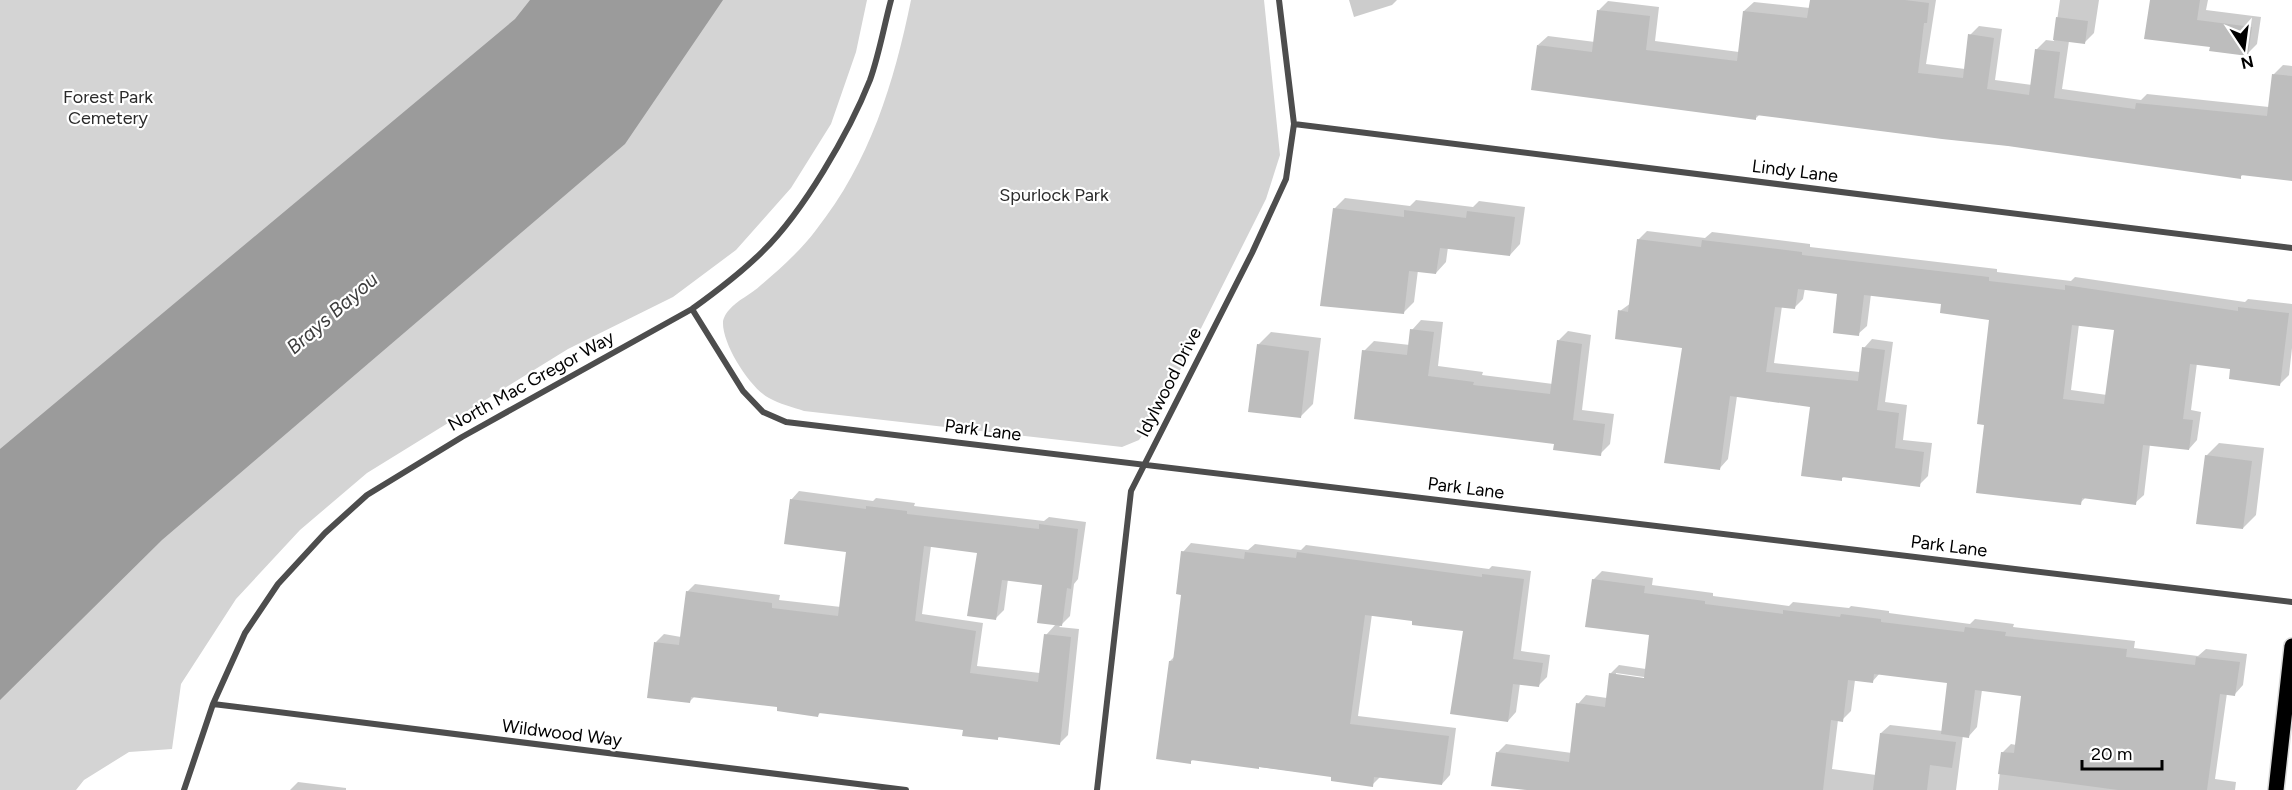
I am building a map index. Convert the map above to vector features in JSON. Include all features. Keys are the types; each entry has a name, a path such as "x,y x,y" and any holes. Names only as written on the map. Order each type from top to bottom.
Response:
{"main road":[{"path":"2276,790 2292,646"}],"street":[{"name":"North Mac Gregor Way","path":"184,790 213,705 245,633 278,584 326,532 367,495 462,437 692,309 726,285 765,250 796,213 838,144 870,79 891,0"},
{"name":"Idylwood Drive","path":"1097,790 1131,491 1252,253 1286,179 1294,124 1279,0"},
{"name":"Lindy Lane","path":"1294,124 2292,248"},
{"name":"Park Lane","path":"692,309 743,391 763,412 786,422 2292,602"},
{"name":"Wildwood Way","path":"213,705 906,790"}],"green space":[{"name":"Forest Park Cemetery","path":"0,0 867,0 856,52 831,124 791,188 736,250 673,297 568,349 367,473 300,530 236,599 181,684 172,749 129,752 84,780 76,790 0,790"},
{"name":"Spurlock Park","path":"911,0 1264,0 1280,155 1266,199 1162,406 1139,440 1122,447 804,411 777,402 762,393 746,375 732,353 724,331 723,321 727,313 804,245 835,204 851,177 888,91"}],"water":[{"name":"Brays Bayou","path":"530,0 723,0 625,144 162,540 0,700 0,449 515,19"}],"building":[{"path":"1810,0 1905,0 1929,3 1927,23 1924,23 1918,73 1963,78 1968,34 1994,38 1987,89 2029,95 2035,49 2060,52 2054,98 2135,109 2136,103 2267,116 2272,74 2292,76 2292,181 2241,175 2241,179 2008,146 1756,115 1756,120 1531,90 1537,45 1592,52 1597,10 1650,16 1646,50 1737,61 1743,11 1807,18"},
{"path":"2150,0 2200,0 2197,20 2252,27 2248,56 2209,51 2210,47 2144,39"},
{"path":"2056,17 2088,21 2085,44 2053,40"},
{"path":"1333,208 1404,217 1404,210 1466,218 1467,211 1515,217 1510,256 1440,248 1436,274 1409,271 1404,314 1320,306"},
{"path":"1637,239 1701,247 1702,240 1802,252 1802,255 1989,277 1989,281 2065,290 2065,285 2238,311 2238,307 2289,313 2280,386 2229,379 2230,369 2190,364 2183,419 2193,420 2189,450 2143,445 2136,505 2082,498 2081,505 1976,493 1984,425 1977,424 1989,320 1940,313 1941,304 1864,295 1859,336 1833,333 1837,294 1798,289 1795,309 1775,307 1766,372 1858,381 1862,347 1885,350 1877,410 1899,413 1895,448 1924,452 1920,487 1842,477 1842,481 1801,476 1810,407 1730,396 1720,470 1664,463 1682,348 1615,339 1618,310 1628,312","holes":["2072,325 2114,330 2104,404 2063,399"]},
{"path":"1410,329 1434,332 1428,376 1474,382 1473,385 1550,394 1557,340 1582,344 1573,420 1605,424 1601,456 1553,450 1554,444 1354,419 1362,350 1407,355"},
{"path":"1257,344 1309,351 1301,418 1248,412"},
{"path":"2205,455 2252,461 2243,529 2196,524"},
{"path":"790,499 866,509 866,506 907,511 907,514 1039,529 1039,524 1078,529 1071,589 1067,588 1062,626 1037,623 1042,585 1002,580 996,620 967,616 977,553 924,546 915,621 976,631 970,673 1038,682 1044,634 1071,637 1060,745 998,737 998,740 962,736 963,730 819,713 818,717 777,711 777,707 691,697 690,703 647,698 654,642 679,645 686,591 772,603 772,608 838,616 846,552 784,544"},
{"path":"1181,551 1244,559 1245,552 1296,558 1297,552 1482,577 1482,574 1524,579 1513,659 1543,663 1539,687 1513,684 1508,722 1450,714 1463,631 1412,625 1412,621 1365,615 1350,724 1449,736 1442,785 1374,777 1373,787 1331,781 1331,777 1259,767 1259,769 1191,760 1191,764 1156,759 1169,661 1173,661 1181,595 1176,594"},
{"path":"1592,579 1645,586 1644,593 1783,614 1783,610 1840,617 1841,614 1881,619 1881,622 1964,632 1965,627 2006,632 2005,636 2127,649 2126,657 2195,665 2196,657 2240,662 2235,696 2220,694 2207,790 2118,790 1998,774 2001,752 2014,753 2021,696 1975,690 1969,738 1941,734 1947,683 1874,674 1873,683 1848,680 1843,722 1831,720 1823,790 1527,790 1491,786 1496,752 1569,762 1576,703 1605,707 1609,673 1644,678 1649,635 1585,627"},
{"path":"1880,733 1956,742 1952,768 1930,765 1927,790 1873,790"}]}
